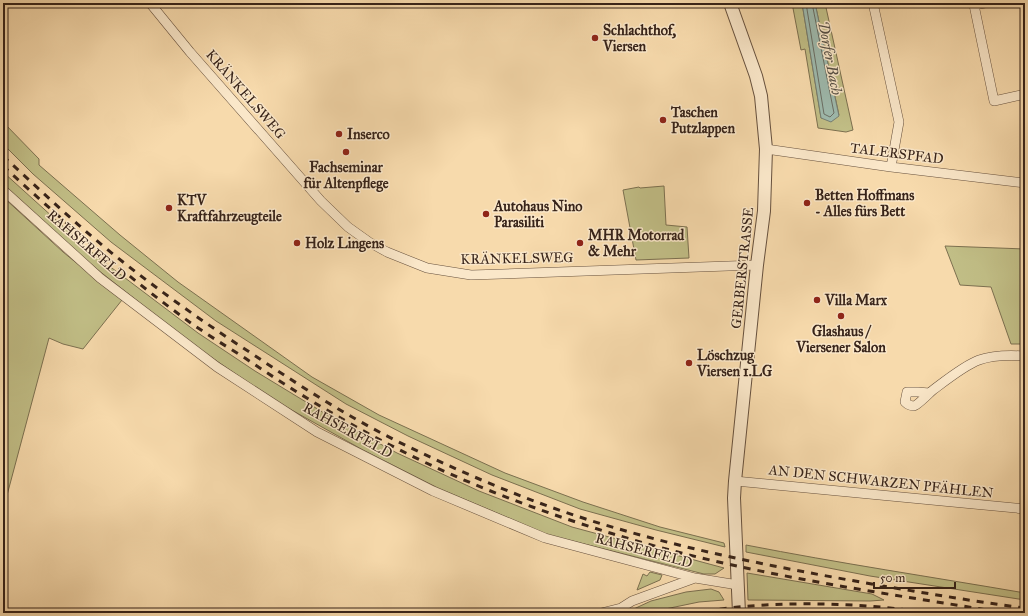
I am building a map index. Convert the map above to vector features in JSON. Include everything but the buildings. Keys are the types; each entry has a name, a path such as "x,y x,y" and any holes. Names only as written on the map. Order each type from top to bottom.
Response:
{"street":[{"name":"KRÄNKELSWEG","path":"150,3 190,52 321,201 348,227 369,242 387,252 427,268 471,275 757,265"},
{"name":"GERBERSTRASSE","path":"730,3 756,76 761,96 766,149 764,211 757,265 734,498 739,613"},
{"path":"874,3 899,122 891,167"},
{"path":"985,3 974,5 994,101 1025,94"},
{"name":"TALERSPFAD","path":"766,149 891,167 1025,183"},
{"name":"RAHSERFELD","path":"3,190 107,283 217,368 318,432 433,491 545,538 695,578 738,585"},
{"path":"929,393 948,378 979,360 999,356 1025,356"},
{"name":"AN DEN SCHWARZEN PFÄHLEN","path":"735,481 1025,509"},
{"path":"601,613 621,608 632,601 695,578"}],"shaded area":[{"path":"792,3 802,3 821,118 839,115 815,3 825,3 853,130 846,132 818,128 805,49 801,50"},
{"path":"3,122 39,159 39,165 120,235 178,282 312,377 379,415 505,473 583,502 660,527 724,543 725,547 580,509 492,475 408,436 346,404 216,321 111,242 33,174 3,144"},
{"path":"3,172 96,256 198,333 255,371 334,419 397,453 479,491 572,527 724,568 715,574 704,574 548,535 436,487 363,450 272,399 192,344 84,259 3,186"},
{"path":"664,186 666,225 687,227 689,258 636,260 623,190 639,187"},
{"path":"3,197 63,252 122,300 83,349 63,344 49,338 6,499 3,498"},
{"path":"945,246 1025,249 1025,344 1011,344 991,287 960,285"},
{"path":"746,545 1025,593 1025,600 870,576 746,552"},
{"path":"650,572 662,575 660,580 637,590 643,574 647,576"},
{"path":"747,573 872,594 884,600 748,600"},
{"path":"711,589 719,592 724,600 699,602 646,613 625,613 651,601 686,592"}],"water":[{"path":"802,3 815,3 839,116 831,122 821,118"}],"railway":[{"path":"3,156 92,237 204,322 329,403 387,436 460,471 570,514 690,548 754,562 851,580 954,598 1025,608"},
{"path":"3,166 114,263 184,318 321,407 380,440 426,463 480,487 564,518 667,549 763,572 1006,613"},
{"path":"692,613 728,608 779,604 855,605 930,613"},
{"path":"740,613 763,610 853,613"}],"place":[{"name":"Schlachthof, Viersen","path":"595,38"},
{"name":"Taschen Putzlappen","path":"663,120"},
{"name":"Inserco","path":"339,134"},
{"name":"Fachseminar für Altenpflege","path":"346,152"},
{"name":"Betten Hoffmans - Alles fürs Bett","path":"807,203"},
{"name":"KTV Kraftfahrzeugteile","path":"169,208"},
{"name":"Autohaus Nino Parasiliti","path":"486,214"},
{"name":"Holz Lingens","path":"297,243"},
{"name":"MHR Motorrad & Mehr","path":"580,243"},
{"name":"Villa Marx","path":"817,300"},
{"name":"Glashaus / Viersener Salon","path":"841,316"},
{"name":"Löschzug Viersen 1.LG","path":"689,363"}],"water label":[{"name":"Dorfer Bach","path":"830,58"}]}
